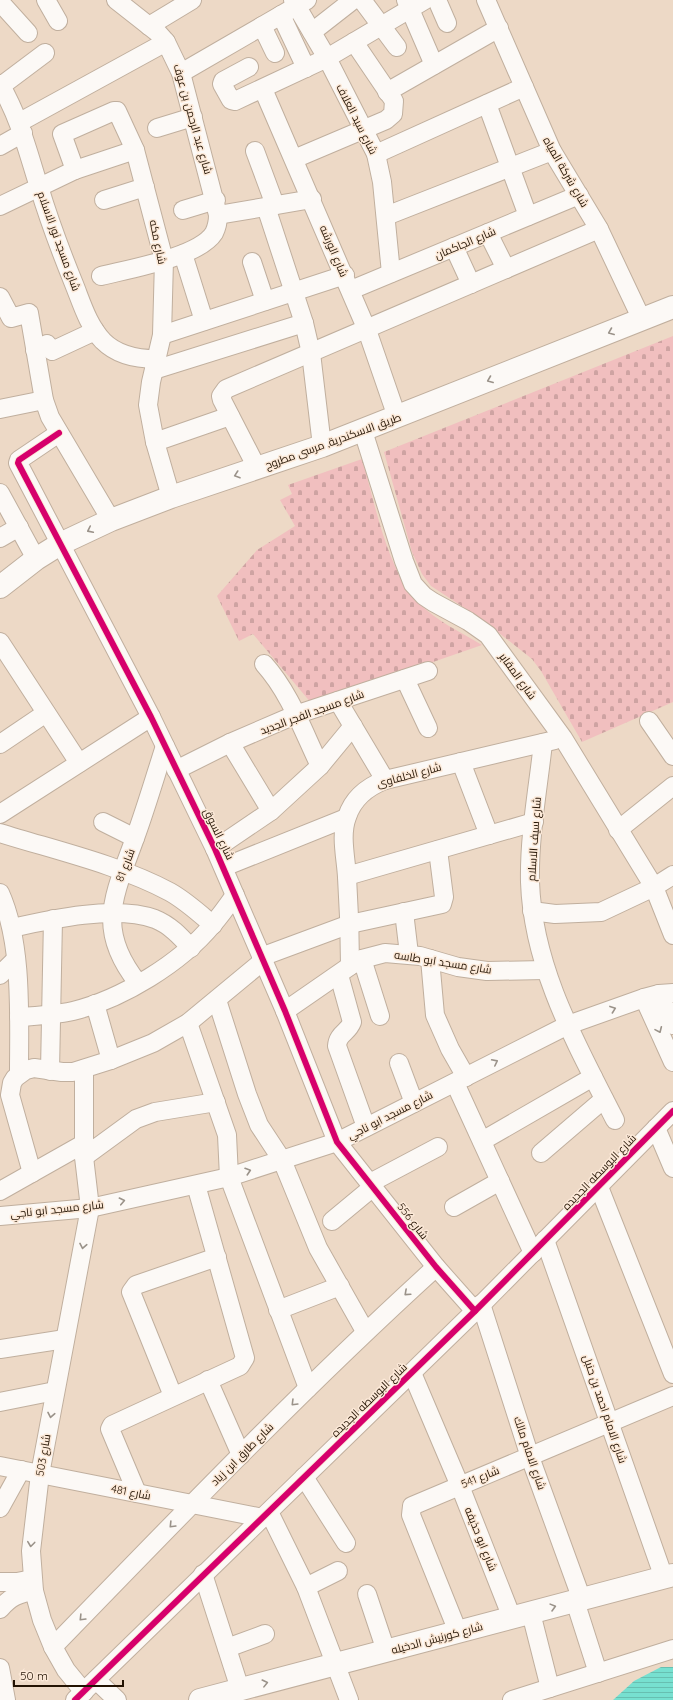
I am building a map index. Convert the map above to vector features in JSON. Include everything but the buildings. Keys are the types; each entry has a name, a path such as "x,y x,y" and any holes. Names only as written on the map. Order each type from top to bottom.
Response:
{"main road":[{"name":"طريق الاسكندرية, مرسى مطروح","path":"0,587 36,559 60,544 111,520 171,497 363,431 673,307"},
{"name":"شارع كورنيش الدخيله","path":"200,1700 671,1576"}],"street":[{"path":"46,0 58,21"},
{"name":"شارع عبد الرحمن بن عوف","path":"116,0 149,26 166,42 181,73 217,208"},
{"path":"312,32 353,0"},
{"path":"362,0 397,47"},
{"path":"437,0 447,23"},
{"name":"شارع شركة المياه","path":"486,0 552,151 599,229 642,320"},
{"path":"0,2 28,33"},
{"path":"149,26 183,2"},
{"path":"181,73 281,16 299,2"},
{"name":"شارع سيد العلاف","path":"299,2 312,32 327,58 362,130 376,154 382,182 391,273"},
{"path":"249,67 223,81 222,84 229,99 235,101 327,58 381,26 414,3 434,65"},
{"path":"281,16 306,68"},
{"path":"262,26 275,53"},
{"path":"387,92 499,28"},
{"path":"0,146 21,128 166,42"},
{"path":"294,159 386,120 393,114 394,101 354,42"},
{"path":"2,94 46,53"},
{"path":"376,154 524,87"},
{"name":"شارع الورشه","path":"263,89 348,282 367,330 397,417"},
{"name":"شارع مسجد نور الاسلام","path":"2,94 21,128 39,186 67,266 95,331 104,342 116,350 155,365"},
{"path":"487,104 528,216"},
{"name":"شارع مكه","path":"75,170 62,134 114,111 119,113 135,150 164,260 162,335 148,405 155,442 171,497"},
{"path":"157,128 193,117"},
{"path":"0,206 75,170 135,150"},
{"path":"255,151 304,323 311,353 322,446"},
{"path":"386,216 552,151"},
{"path":"104,200 145,187"},
{"name":"شارع الجاكمان","path":"162,335 294,292 391,273 579,195"},
{"path":"183,210 271,206 312,199"},
{"path":"101,276 164,260 197,248 208,240 214,233 218,224 217,208"},
{"path":"257,468 221,396 226,389 367,330 599,229"},
{"path":"488,233 506,269"},
{"path":"454,247 471,284"},
{"path":"183,254 204,321"},
{"path":"252,262 266,301"},
{"path":"0,297 11,318 27,312 30,314 44,400 59,433 111,520"},
{"path":"155,365 304,323"},
{"path":"35,350 47,344 52,351 95,331"},
{"path":"0,409 44,400"},
{"path":"155,442 230,416"},
{"name":"شارع المقابر","path":"363,431 404,561 413,584 424,596 468,621 488,635 563,738 654,887 673,935"},
{"name":"شارع السوق","path":"59,433 18,462 151,717 224,868 285,1011 337,1142"},
{"path":"0,493 36,559"},
{"path":"0,538 18,527"},
{"path":"0,642 79,763"},
{"path":"264,664 277,679 288,696 295,716 320,766"},
{"name":"شارع مسجد الفجر الجديد","path":"176,770 230,743 295,716 428,671"},
{"path":"405,679 428,728"},
{"path":"338,702 385,780"},
{"path":"0,744 46,713"},
{"path":"0,814 151,717"},
{"path":"649,721 673,756"},
{"path":"215,849 271,811 320,766 353,726"},
{"name":"شارع الخلفاوى","path":"351,967 350,924 344,841 346,818 352,805 360,794 371,785 385,780 563,738"},
{"path":"230,743 271,811"},
{"name":"شارع سيف الاسلام","path":"544,743 530,866 532,911 537,941 545,970 556,1000 615,1120"},
{"name":"شارع 81","path":"138,983 126,967 117,950 112,932 112,914 116,892 122,872 136,838 165,746"},
{"path":"461,762 489,835"},
{"path":"618,830 673,786"},
{"path":"224,868 346,818"},
{"path":"103,822 136,838"},
{"path":"347,876 534,822"},
{"path":"0,833 147,881 171,893 193,908 213,925"},
{"path":"19,1073 34,1068 50,1071 73,1072 111,1060 153,1043 188,1023 218,1000 262,959 350,924 438,906 444,901 438,850"},
{"path":"532,911 555,914 600,912 654,887 673,876"},
{"path":"0,893 12,928 16,959 19,1017 19,1073 12,1083 11,1101 7,1113 32,1173"},
{"path":"19,1017 50,1015 95,1004 138,983 166,967 191,948 213,925 235,895"},
{"path":"404,912 409,954"},
{"path":"12,928 53,919 112,914 134,914 156,920 175,931 191,948"},
{"path":"50,1071 53,919"},
{"name":"شارع مسجد ابو طاسه","path":"285,1011 351,967 385,953 409,954 458,967 487,971 545,970"},
{"path":"0,975 16,959"},
{"name":"شارع الامام احمد بن حنبل","path":"430,960 436,1015 450,1049 482,1141 500,1181 539,1246 671,1576"},
{"path":"351,967 380,1016"},
{"path":"351,967 352,1022 350,1027 340,1036 337,1046 366,1127"},
{"path":"659,995 673,1025"},
{"path":"659,995 673,1062"},
{"name":"شارع مسجد ابو ناجي","path":"0,1216 90,1208 229,1178 337,1142 568,1025 659,995"},
{"path":"218,1000 247,1094 259,1125 282,1160 318,1248 365,1331"},
{"path":"95,1004 111,1060"},
{"path":"188,1023 227,1135 229,1178 308,1388"},
{"path":"398,1063 414,1103"},
{"name":"شارع 503","path":"79,1696 53,1647 42,1620 33,1585 31,1551 40,1474 90,1208 85,1150 84,1069"},
{"path":"482,1141 593,1077"},
{"path":"541,1153 604,1099"},
{"path":"0,1191 32,1173 85,1150 136,1119 155,1112 216,1102"},
{"name":"شارع البوسطه الجديده","path":"79,1696 478,1308 599,1187 673,1110"},
{"path":"656,1128 673,1168"},
{"name":"شارع 556","path":"337,1142 436,1267 478,1308"},
{"path":"332,1221 372,1185 438,1147"},
{"path":"454,1207 500,1181"},
{"path":"137,1493 111,1427 113,1423 240,1366 245,1358 196,1185"},
{"path":"599,1187 673,1374"},
{"path":"173,1396 131,1292 136,1285 217,1257"},
{"name":"شارع طارق ابن زياد","path":"53,1647 192,1504 365,1331 436,1267"},
{"path":"278,1310 340,1286"},
{"name":"شارع الامام مالك","path":"478,1308 578,1600 598,1673"},
{"path":"0,1349 65,1339"},
{"name":"شارع ابو حذيفه","path":"412,1372 460,1486 521,1616 550,1688"},
{"path":"208,1380 241,1455"},
{"path":"0,1402 55,1391"},
{"name":"شارع 541","path":"458,1632 410,1512 415,1504 673,1396"},
{"name":"شارع 481","path":"0,1466 192,1504 266,1515"},
{"path":"0,1508 5,1489 21,1470"},
{"path":"304,1477 346,1543"},
{"path":"266,1515 306,1587 337,1665 349,1700"},
{"path":"306,1587 338,1571"},
{"path":"203,1574 240,1689"},
{"path":"0,1582 17,1582 33,1585"},
{"path":"0,1608 7,1600 33,1585"},
{"path":"367,1594 386,1651"},
{"path":"227,1648 265,1634"},
{"path":"512,1700 673,1649"},
{"path":"0,1668 6,1700"},
{"path":"96,1680 117,1700"}],"green space":[{"path":"673,336 673,702 582,742 541,671 532,659 480,618 431,586 422,574 412,552 384,452"},
{"path":"362,459 383,536 398,573 408,589 419,603 433,615 482,645 312,704 253,634 239,641 217,596 257,550 295,526 280,500 292,494 288,485"}],"water":[{"path":"661,1667 673,1667 673,1700 613,1700 634,1681"}],"cycle path":[{"path":"59,433 19,460 18,463 151,717 215,849 285,1011 337,1142 436,1267 475,1311"},
{"path":"75,1700 475,1311 673,1111"}]}
